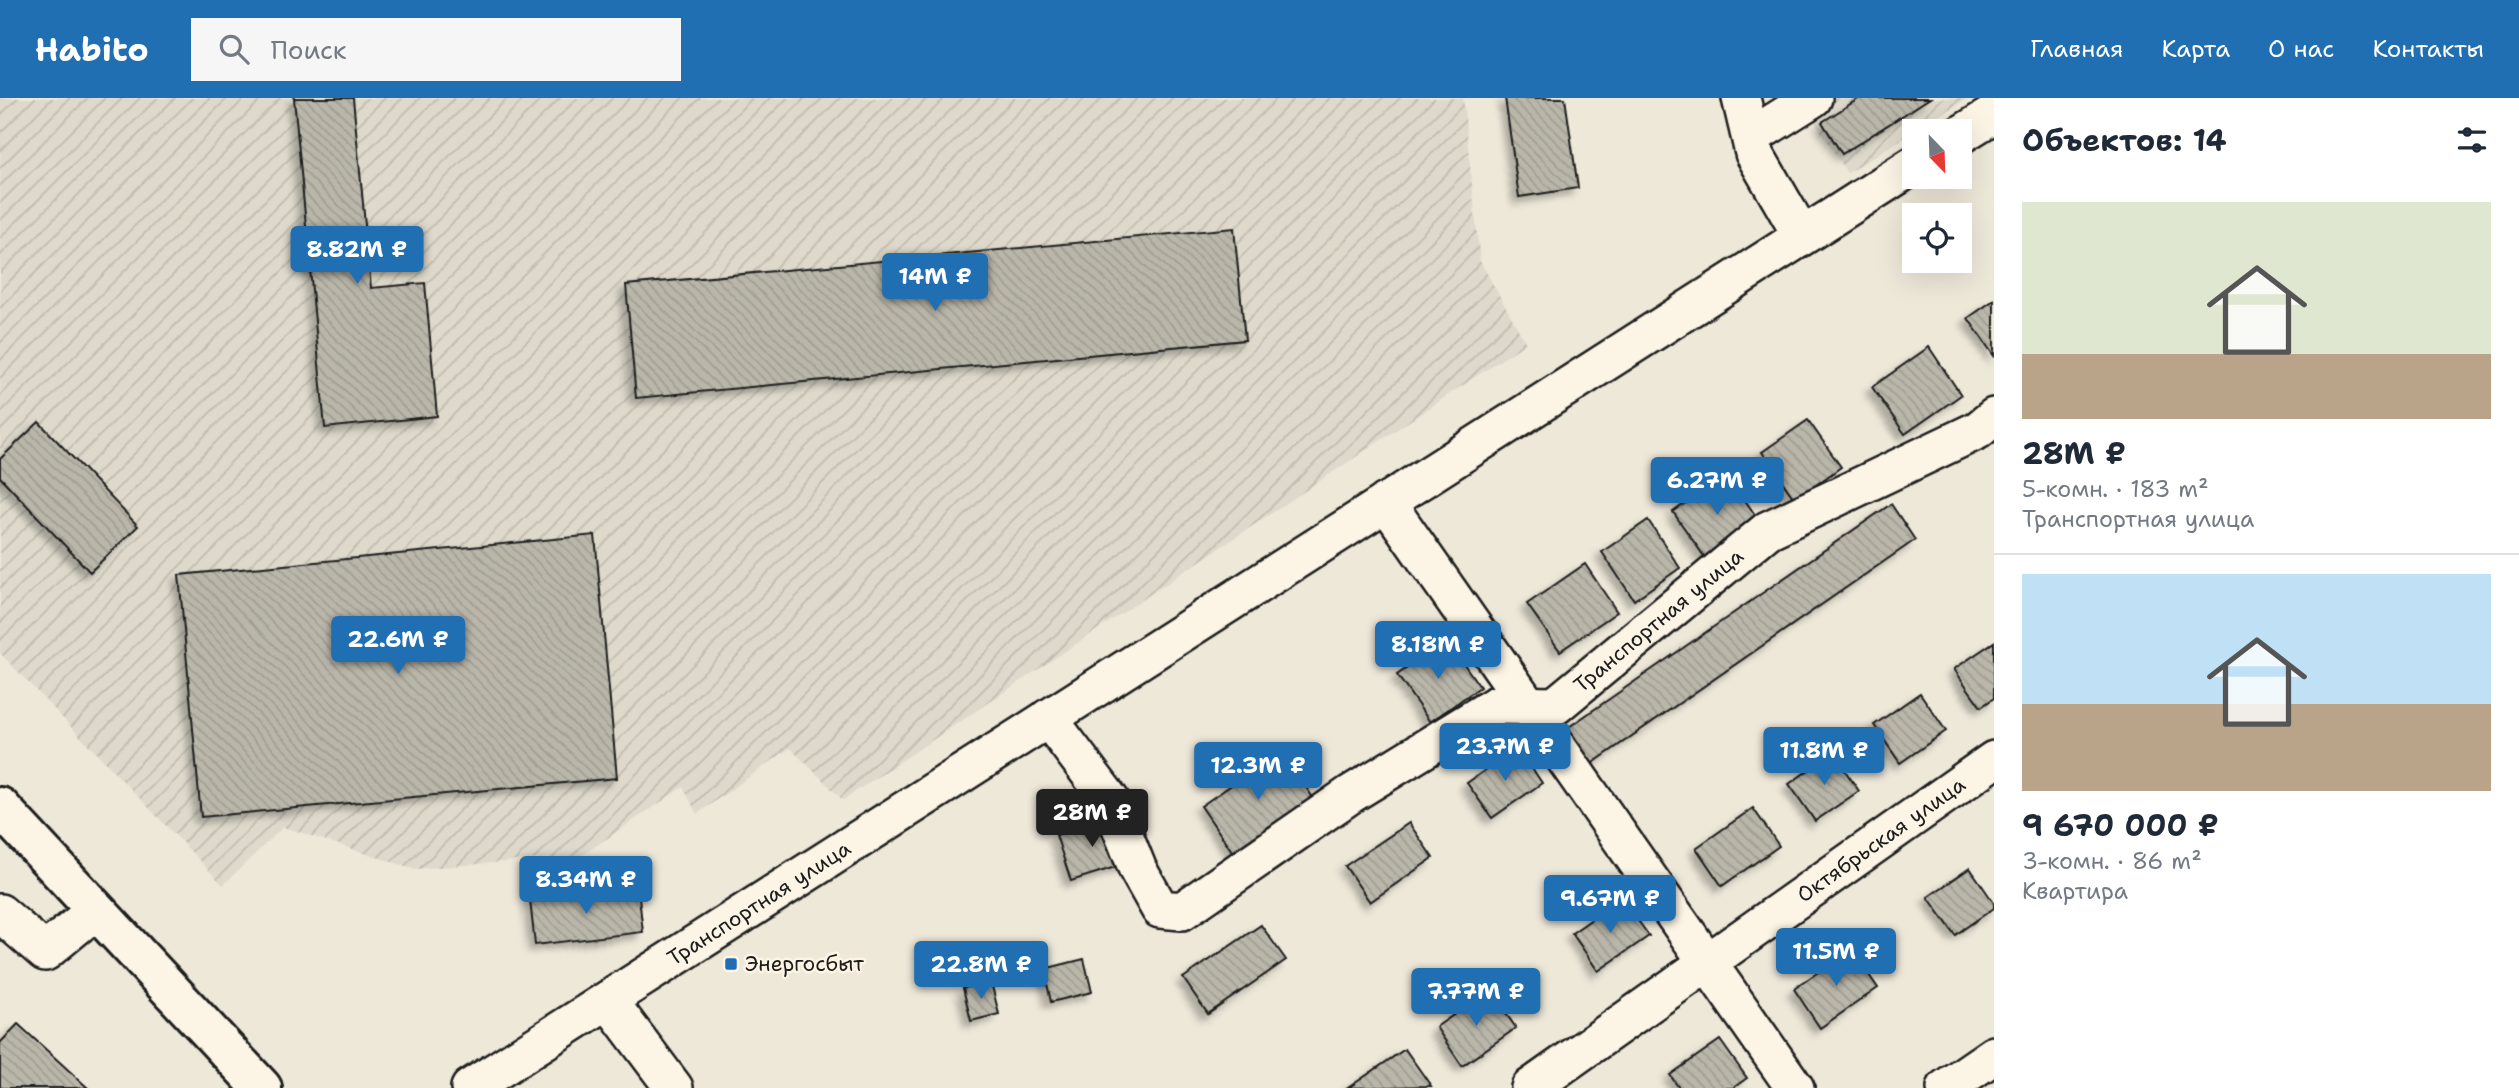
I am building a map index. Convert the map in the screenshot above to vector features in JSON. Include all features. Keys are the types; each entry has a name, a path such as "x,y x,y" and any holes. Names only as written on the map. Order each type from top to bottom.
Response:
{"main road":[{"path":"0,807 262,1088"}],"street":[{"path":"1741,98 1754,153 1802,236"},
{"path":"1751,137 1813,98"},
{"name":"Транспортная улица","path":"470,1088 1902,173"},
{"name":"Транспортная улица","path":"1048,718 1110,800 1138,870 1160,909 1182,911 1351,794 1496,705 1555,706 1768,530 1978,430 1994,417"},
{"path":"1386,502 1795,1088"},
{"name":"Октябрьская улица","path":"1530,1088 1994,760"},
{"path":"0,913 45,952 96,910"},
{"path":"608,1000 674,1088"},
{"path":"1946,1088 1994,1055"}],"shaded area":[{"path":"0,98 1463,98 1480,261 1526,343 843,800 790,748 697,814 683,787 581,856 414,869 283,827 223,885 0,653"},
{"path":"1800,98 1968,98 1934,119 1902,119 1902,139 1847,173"}],"building":[{"path":"294,98 353,98 371,288 425,283 437,416 325,428"},
{"path":"1505,98 1565,98 1578,188 1519,197"},
{"path":"1860,98 1930,98 1842,154 1822,122"},
{"path":"1234,228 1245,340 636,398 626,285"},
{"path":"1994,300 1994,356 1968,318"},
{"path":"1929,347 1961,395 1905,434 1872,387"},
{"path":"1808,420 1841,467 1795,500 1762,452"},
{"path":"39,422 138,526 90,572 0,477 0,459"},
{"path":"1727,474 1760,522 1706,559 1673,512"},
{"path":"1891,504 1915,540 1590,765 1566,729"},
{"path":"1648,520 1680,568 1634,600 1602,552"},
{"path":"595,535 617,778 201,817 179,575"},
{"path":"1585,564 1617,612 1560,651 1527,604"},
{"path":"1447,640 1480,687 1430,722 1397,675"},
{"path":"1994,642 1994,698 1981,707 1954,669"},
{"path":"1920,693 1946,731 1900,763 1874,725"},
{"path":"1518,747 1542,783 1492,818 1467,783"},
{"path":"1281,751 1314,799 1234,854 1201,806"},
{"path":"1833,753 1859,791 1815,821 1789,784"},
{"path":"1753,808 1779,846 1722,886 1696,848"},
{"path":"1113,817 1128,863 1071,881 1056,835"},
{"path":"1409,823 1433,858 1370,902 1345,866"},
{"path":"1970,868 1994,903 1994,908 1955,935 1928,897"},
{"path":"638,888 643,932 535,945 530,900"},
{"path":"1622,898 1649,936 1598,971 1572,933"},
{"path":"1261,925 1286,960 1208,1014 1183,978"},
{"path":"1851,949 1878,988 1820,1028 1794,989"},
{"path":"1084,959 1092,992 1051,1002 1044,969"},
{"path":"991,982 999,1014 971,1021 963,988"},
{"path":"1490,990 1516,1028 1462,1066 1436,1027"},
{"path":"18,1024 88,1088 0,1088 0,1043"},
{"path":"1720,1040 1747,1078 1733,1088 1679,1088 1670,1075"},
{"path":"1405,1049 1431,1086 1348,1088"}],"place":[{"name":"Энергосбыт","path":"731,964"}]}
